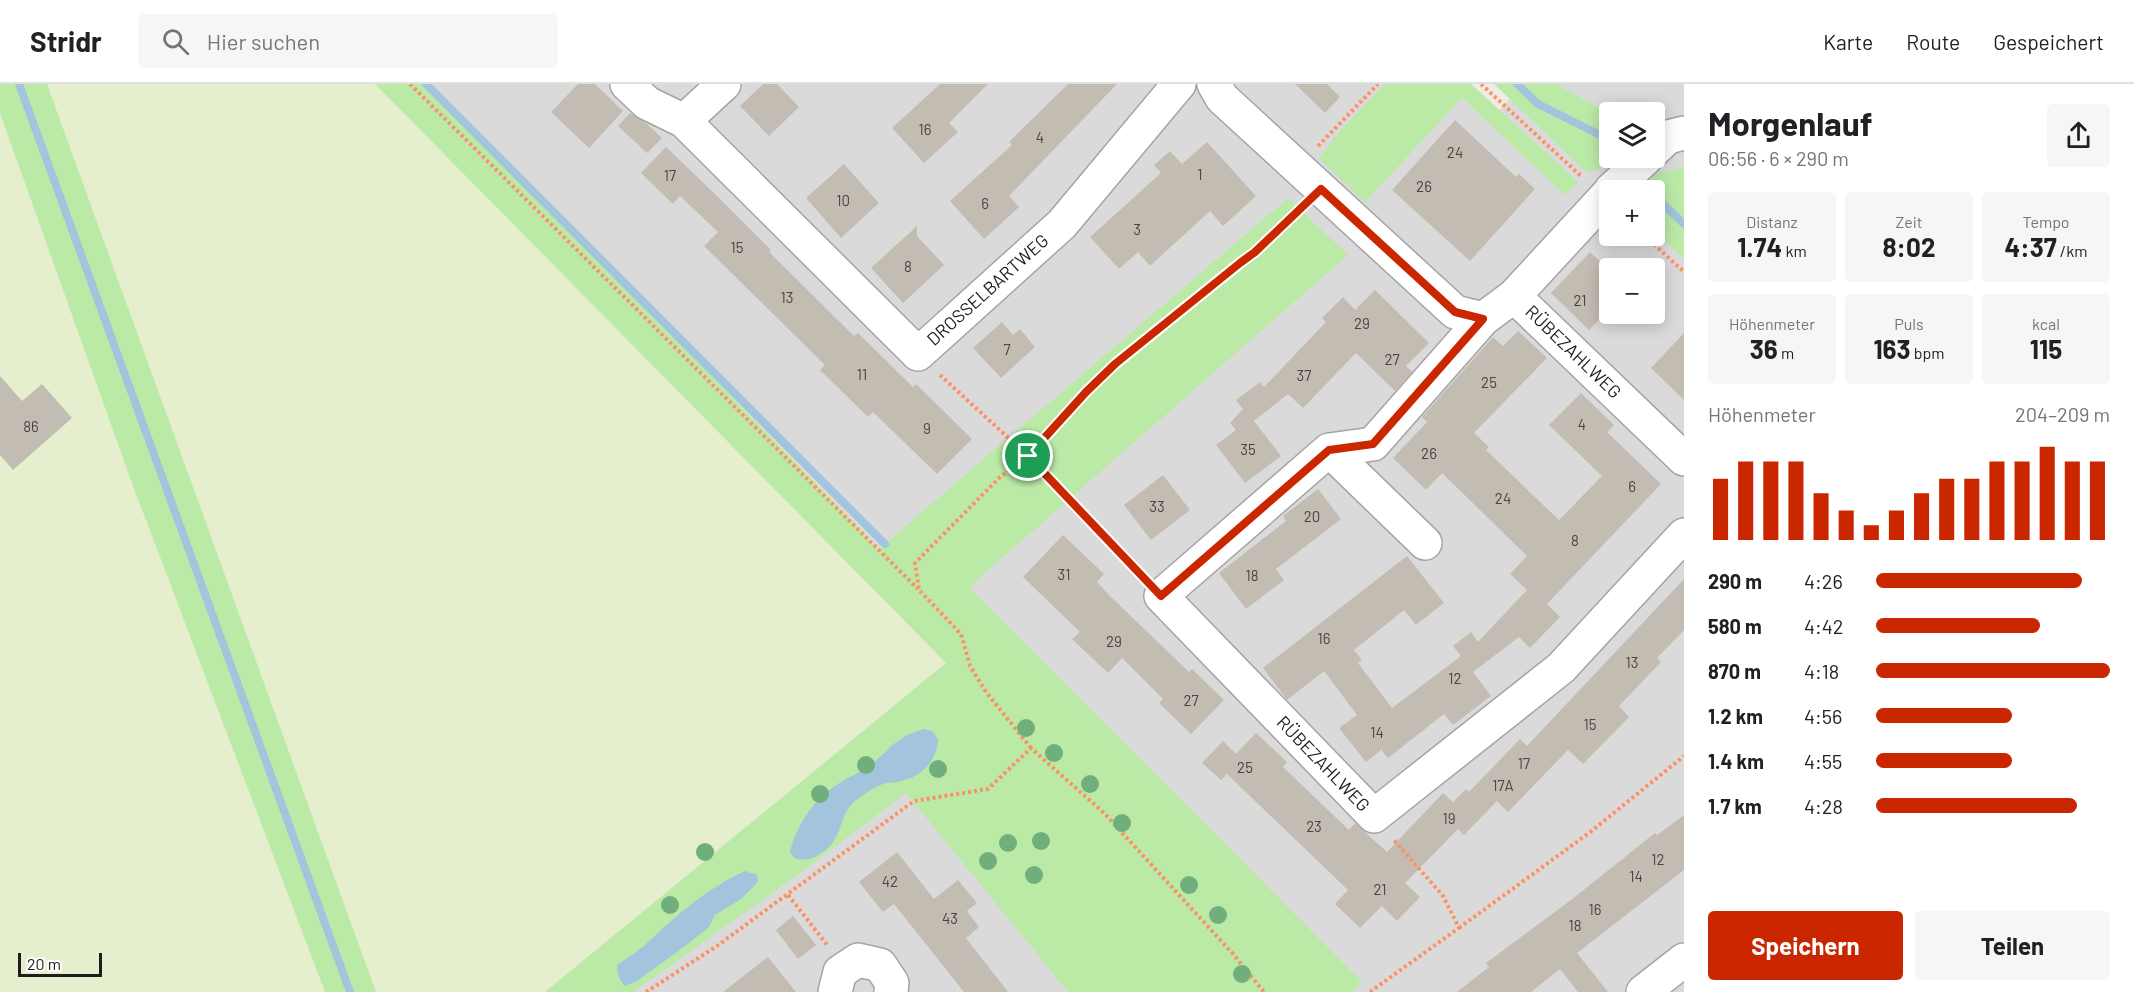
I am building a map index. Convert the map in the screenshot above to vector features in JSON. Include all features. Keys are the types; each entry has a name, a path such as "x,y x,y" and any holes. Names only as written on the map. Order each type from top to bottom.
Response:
{"street":[{"name":"DROSSELBARTWEG","path":"627,84 647,103 684,121 918,354 1062,224 1179,84"},
{"path":"684,121 724,84"},
{"path":"1214,84 1222,98 1455,312 1483,319"},
{"path":"1665,140 1684,133"},
{"path":"1622,180 1635,168"},
{"path":"1161,596 1329,450 1373,444 1483,319 1514,296 1599,203"},
{"name":"RÜBEZAHLWEG","path":"1514,296 1684,459"},
{"path":"1329,450 1425,543"},
{"name":"RÜBEZAHLWEG","path":"1161,596 1374,816 1561,668 1684,535"},
{"path":"841,980 858,960 880,965 892,983 891,992"},
{"path":"1643,992 1684,960"}],"path":[{"path":"410,84 961,634 970,666 975,675 1030,748 1105,814 1264,992"},
{"path":"919,590 915,563 999,478 1028,456 1086,392 1115,364 1255,252 1378,84"},
{"path":"1481,84 1599,185"},
{"path":"1656,246 1684,272"},
{"path":"918,354 1028,456 1161,596"},
{"path":"646,992 717,946 914,801 988,789 1030,748"},
{"path":"1370,992 1589,833 1684,756"},
{"path":"1374,816 1443,896 1459,928"},
{"path":"788,895 841,980"}],"shaded area":[{"path":"430,84 1460,84 1494,116 1523,84 1684,84 1684,992 545,992 946,663 919,590"}],"green space":[{"path":"0,84 47,84 376,992 325,992 130,478 0,113"},
{"path":"47,84 375,84 946,663 545,992 376,992"},
{"path":"375,84 430,84 879,549 1288,198 1348,255 969,587 1361,981 1354,992 1068,992 906,793 792,879 633,992 545,992 946,663"},
{"path":"1385,84 1471,84 1578,182 1565,195 1462,98 1365,202 1319,158 1341,130"},
{"path":"1494,84 1555,84 1599,108 1599,168 1603,168 1586,172"},
{"path":"0,113 130,478 325,992 0,992"},
{"path":"1684,167 1684,259 1665,241 1665,180 1650,180 1655,175"}],"water":[{"path":"924,729 932,731 938,739 937,748 926,768 913,777 883,784 865,794 849,807 837,835 828,848 811,859 794,858 790,852 797,832 807,814 821,797 866,768 906,736"},
{"path":"745,871 757,875 758,882 741,899 715,915 709,927 684,947 637,981 625,986 619,977 617,965 641,949 679,914 704,895"}],"building":[{"path":"578,84 595,84 623,111 589,148 551,112"},
{"path":"763,84 777,84 799,107 769,136 740,106"},
{"path":"940,84 988,84 949,123 958,132 924,163 892,128"},
{"path":"1068,84 1117,84 1009,196 1019,207 984,239 950,201 1012,145 1009,142"},
{"path":"1295,84 1327,84 1340,97 1325,113"},
{"path":"630,113 662,138 647,153 618,126"},
{"path":"1455,120 1516,177 1519,174 1535,189 1470,261 1392,190"},
{"path":"1207,142 1256,196 1223,226 1210,211 1150,266 1138,252 1119,269 1090,237 1161,173 1154,165 1170,151 1182,164"},
{"path":"666,147 771,250 769,252 854,336 858,333 913,387 916,384 972,439 937,474 873,412 868,417 820,370 825,365 704,246 718,232 680,196 673,204 641,173"},
{"path":"844,164 879,203 841,238 806,198"},
{"path":"917,226 917,236 944,265 903,303 871,268"},
{"path":"1590,252 1599,261 1599,320 1589,330 1551,293"},
{"path":"1375,290 1429,343 1406,366 1412,372 1395,391 1356,353 1303,408 1288,394 1254,421 1281,456 1245,483 1216,445 1236,430 1230,423 1243,409 1236,400 1260,382 1264,387 1326,322 1322,318 1343,297 1355,310"},
{"path":"1002,322 1013,335 1020,329 1035,347 1001,378 973,348"},
{"path":"1518,331 1547,358 1474,433 1489,447 1486,450 1559,520 1602,476 1549,425 1581,393 1614,425 1607,432 1661,484 1547,604 1560,617 1530,648 1519,637 1473,672 1491,696 1453,725 1444,714 1388,758 1381,750 1366,762 1339,728 1357,715 1324,671 1287,700 1263,668 1407,556 1444,603 1416,625 1404,610 1354,650 1362,660 1358,663 1392,708 1461,656 1453,646 1471,632 1478,642 1527,590 1510,574 1527,556 1442,473 1426,490 1393,458 1427,422 1422,417 1493,337 1503,346"},
{"path":"1684,333 1684,400 1651,368"},
{"path":"0,376 22,401 42,384 72,418 13,470 0,455"},
{"path":"1163,475 1190,510 1151,540 1124,505"},
{"path":"1318,489 1341,519 1276,569 1284,580 1246,609 1219,573 1286,521 1283,516"},
{"path":"1063,535 1104,574 1097,582 1110,596 1189,672 1192,669 1224,700 1191,734 1159,703 1163,699 1122,658 1108,673 1072,639 1080,632 1023,577"},
{"path":"1684,579 1684,630 1657,658 1661,662 1619,706 1629,717 1583,764 1568,750 1508,812 1497,801 1464,835 1458,829 1405,883 1420,897 1397,921 1382,906 1360,928 1335,904 1348,890 1227,774 1221,780 1202,763 1223,741 1236,754 1256,733 1287,762 1283,767 1349,830 1355,823 1387,852 1443,793 1453,802 1466,789 1469,792 1520,739 1527,746"},
{"path":"1684,815 1684,870 1577,953 1608,992 1578,992 1560,969 1531,992 1457,992 1489,967 1486,963 1571,900 1655,833 1657,835"},
{"path":"897,852 934,899 958,880 977,903 967,911 979,927 966,938 1008,992 964,992 894,904 883,912 859,882"},
{"path":"793,916 816,945 798,959 776,930"},
{"path":"768,957 796,992 723,992"}],"waterway":[{"path":"19,84 350,992"},
{"path":"426,84 885,544"},
{"path":"1517,84 1538,104 1599,134"},
{"path":"1665,206 1684,224"}],"route":[{"path":"1321,189 1455,312 1483,319 1373,444 1329,450 1161,596 1028,456 1086,392 1115,364 1255,252 1321,189"}]}
